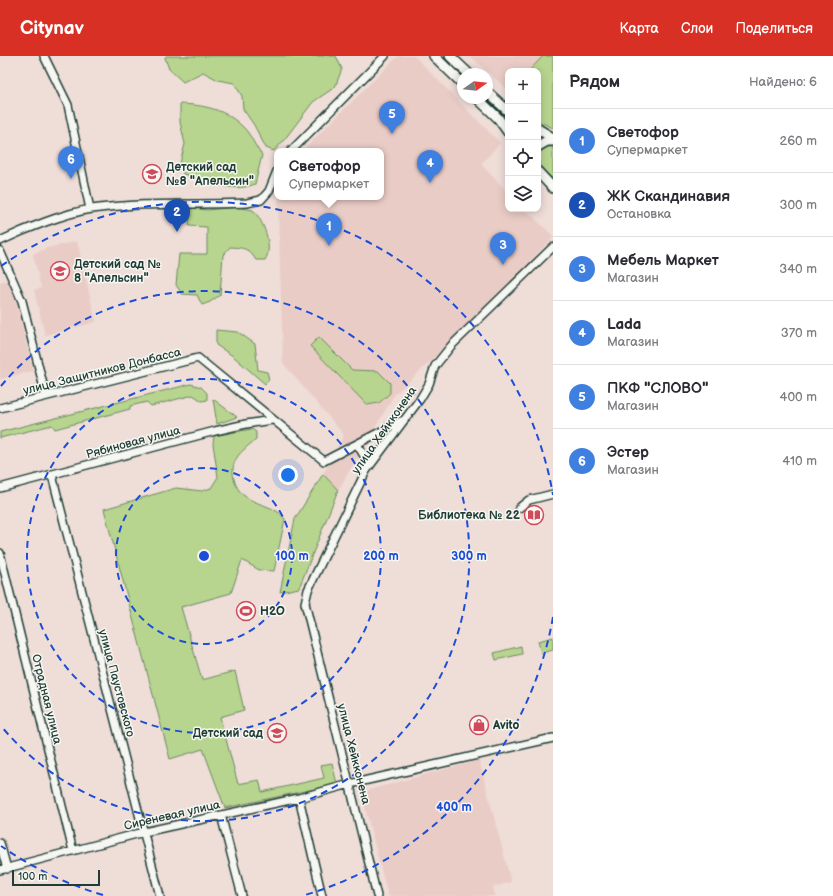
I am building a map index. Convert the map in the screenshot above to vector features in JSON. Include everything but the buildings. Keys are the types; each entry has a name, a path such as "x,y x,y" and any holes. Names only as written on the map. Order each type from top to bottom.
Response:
{"street":[{"path":"44,56 68,105 90,209"},
{"path":"294,148 385,56"},
{"path":"434,56 457,78"},
{"path":"450,56 462,68"},
{"path":"493,97 505,108"},
{"path":"483,104 498,118 505,128"},
{"path":"541,131 553,139"},
{"path":"541,144 553,139"},
{"path":"541,175 553,188"},
{"path":"0,241 40,224 90,209 130,205 235,203 261,200 269,190 274,178"},
{"name":"улица Хейкконена","path":"377,896 305,603 308,590 366,471 420,399 429,384 435,366 448,348 553,247"},
{"path":"0,252 22,301 46,396"},
{"name":"улица Защитников Донбасса","path":"0,408 198,358 324,461 404,420"},
{"name":"Рябиновая улица","path":"0,488 215,431 272,420"},
{"path":"357,444 366,459 366,471"},
{"name":"улица Паустовского","path":"52,475 160,896"},
{"path":"518,508 528,500 553,494"},
{"name":"Отрадная улица","path":"0,553 73,851"},
{"name":"Сиреневая улица","path":"3,869 144,832 299,798 350,784 553,738"},
{"path":"299,798 322,896"},
{"path":"221,815 242,896"},
{"path":"0,843 3,869"}],"shaded area":[{"path":"398,56 414,56 457,100 457,104 461,104 500,143 481,164 505,190 505,212 528,212 553,236 553,238 429,363 395,394 338,490 323,474 344,435 283,363 279,200 384,200 384,148 305,148","holes":["319,337 352,370 310,346"]},
{"path":"470,56 543,56 532,68 505,68 505,87 493,77 493,68 483,68"},
{"name":"Детский сад № 8 \"Апельсин\"","path":"77,241 96,322 45,335 34,290 41,288 33,254 47,248"},
{"path":"8,280 15,297 33,371 0,379 0,282"},
{"path":"479,760 511,882 493,887 495,896 388,896 361,792"}],"green space":[{"path":"166,56 336,56 342,69 335,87 313,102 284,140 277,148 274,148 274,151 266,148 254,125 243,109 242,96 234,83 218,80 203,72 183,82 169,69 165,58"},
{"path":"543,56 553,56 553,128 541,122 541,68 532,68"},
{"path":"180,104 197,105 214,109 229,116 246,130 262,155 255,184 237,188 228,187 183,174 180,163 185,144 180,122"},
{"path":"548,147 553,147 553,179 541,166 541,152"},
{"path":"237,207 253,210 257,214 264,227 268,241 267,255 265,260 256,260 246,249 230,247 223,255 220,295 210,302 202,305 197,295 182,294 176,285 179,254 207,254 207,227 189,226 190,211 192,208 207,210"},
{"path":"216,330 238,332 255,344 258,370 267,372 269,379 265,384 233,356 216,345"},
{"path":"319,337 352,370 378,371 390,383 390,393 379,403 367,405 310,346"},
{"path":"191,384 201,387 207,393 207,400 202,401 193,395 151,406 147,402 130,406 130,409 55,429 52,425 0,438 0,432"},
{"path":"213,399 237,417 217,424"},
{"path":"252,429 256,432 256,439 242,451 235,460 233,472 234,479 243,495 273,509 285,519 274,571 259,570 242,560 231,593 181,607 202,680 235,671 244,710 220,717 238,784 259,780 262,792 324,778 321,765 332,763 337,784 225,808 203,749 170,759 104,509 176,488 202,491 211,488 218,477 213,444 214,436"},
{"path":"323,474 338,490 299,588 280,592 295,519"},
{"path":"553,637 553,650 541,653 538,641"},
{"path":"521,646 522,654 496,660 494,653"}],"place":[{"name":"ПКФ \"СЛОВО\"","path":"392,134"},
{"name":"Детский сад №8 \"Апельсин\"","path":"152,174"},
{"name":"Эстер","path":"71,179"},
{"name":"Lada","path":"430,183"},
{"name":"ЖК Скандинавия","path":"177,232"},
{"name":"Светофор","path":"329,246"},
{"name":"Мебель Маркет","path":"503,265"},
{"name":"Детский сад № 8 \"Апельсин\"","path":"60,271"},
{"name":"Библиотека № 22","path":"534,515"},
{"name":"H2O","path":"246,611"},
{"name":"Avito","path":"479,725"},
{"name":"Детский сад","path":"277,733"}]}
